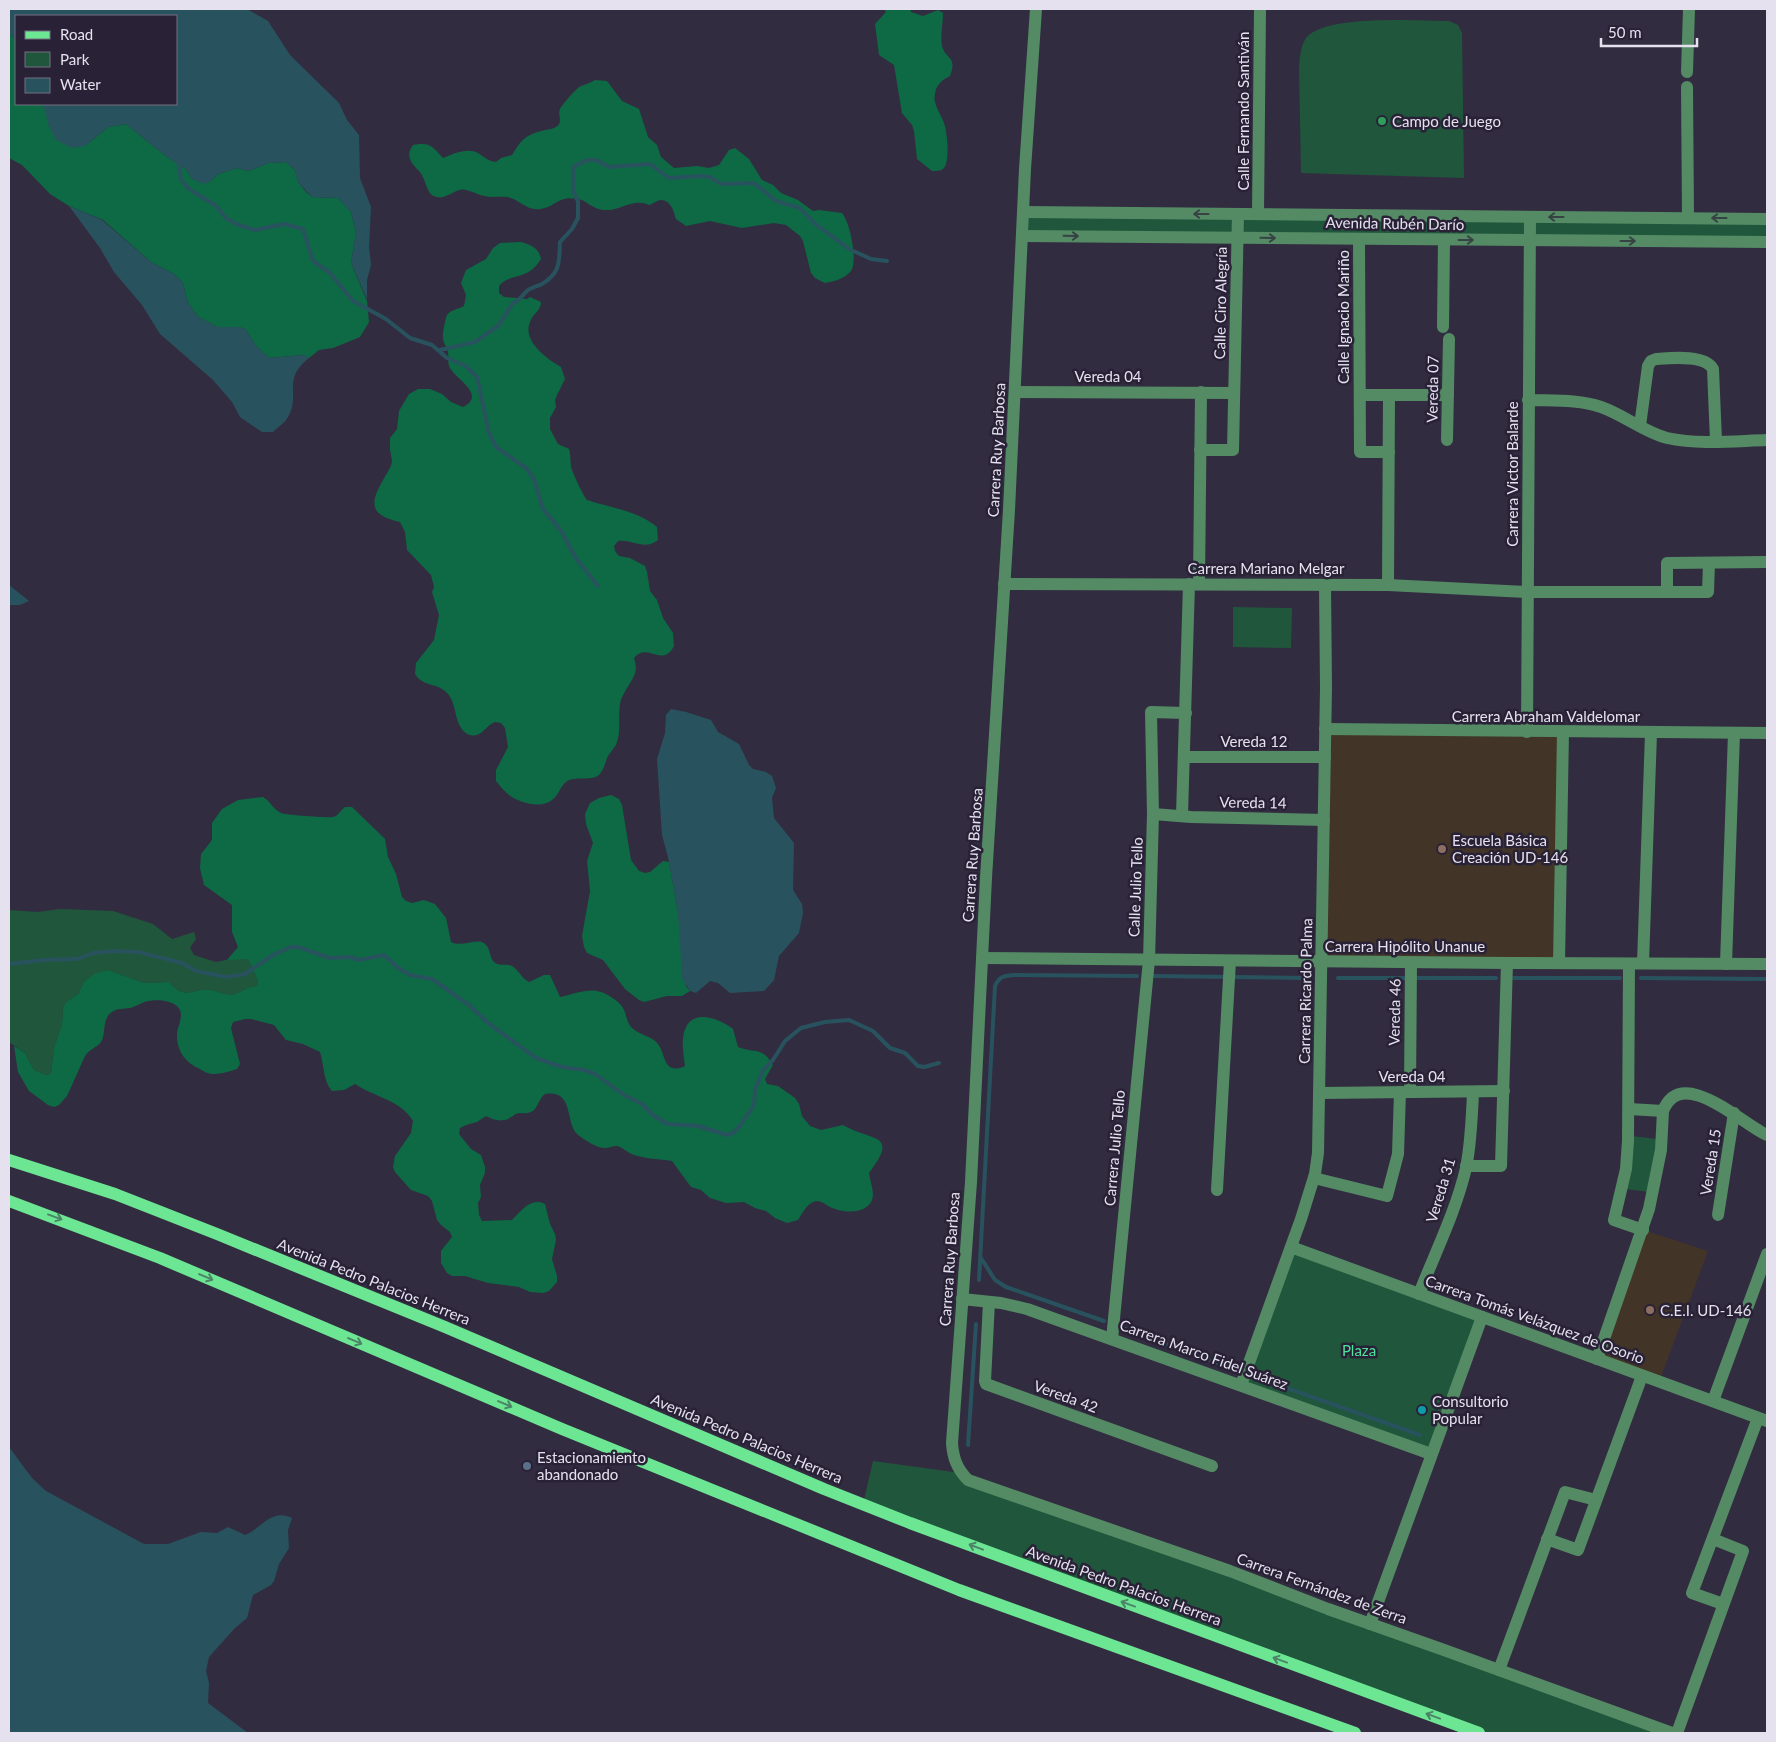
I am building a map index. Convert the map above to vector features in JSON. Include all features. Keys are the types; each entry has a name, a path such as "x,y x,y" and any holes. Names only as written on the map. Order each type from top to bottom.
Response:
{"main road":[{"name":"Avenida Pedro Palacios Herrera","path":"9,1160 115,1194 216,1234 445,1327 886,1514 1479,1733"},
{"path":"9,1201 160,1258 562,1429 959,1590 1354,1733"}],"street":[{"path":"1023,212 1036,9"},
{"name":"Calle Fernando Santiván","path":"1258,214 1260,9"},
{"path":"1687,72 1688,9"},
{"path":"1687,87 1688,218"},
{"name":"Avenida Rubén Darío","path":"1023,212 1767,219"},
{"name":"Carrera Ruy Barbosa","path":"961,1473 952,1455 952,1443 971,1182 1015,392 1023,212"},
{"name":"Calle Ciro Alegría","path":"1200,450 1233,450 1238,214"},
{"name":"Carrera Victor Balarde","path":"1527,732 1530,217"},
{"name":"Avenida Rubén Darío","path":"1022,236 1767,242"},
{"name":"Calle Ignacio Mariño","path":"1359,239 1360,452 1389,452"},
{"path":"1443,327 1444,240"},
{"name":"Vereda 07","path":"1447,440 1449,339"},
{"path":"1640,426 1648,366 1651,361 1677,358 1696,360 1709,364 1713,369 1716,441"},
{"name":"Vereda 04","path":"1015,392 1201,392"},
{"path":"1153,814 1182,815 1194,584 1201,392 1234,393"},
{"name":"Calle Ignacio Mariño","path":"1360,395 1389,395"},
{"path":"1388,584 1389,395 1448,395"},
{"path":"1528,400 1573,401 1590,404 1617,414 1657,435 1672,439 1694,442 1767,440"},
{"path":"1667,592 1667,564 1767,562"},
{"name":"Carrera Mariano Melgar","path":"1004,584 1388,584 1528,592 1708,592 1709,563"},
{"name":"Carrera Ricardo Palma","path":"1241,1385 1314,1178 1318,1153 1324,820 1325,584"},
{"name":"Calle Julio Tello","path":"1149,960 1153,814 1151,712 1186,713"},
{"name":"Carrera Abraham Valdelomar","path":"1325,729 1767,733"},
{"path":"1559,964 1563,732"},
{"path":"1726,964 1734,732"},
{"path":"1642,963 1651,733"},
{"name":"Vereda 12","path":"1184,757 1324,757"},
{"name":"Vereda 14","path":"1182,815 1192,817 1324,820"},
{"name":"Carrera Hipólito Unanue","path":"982,958 1149,960 1229,972 1322,962 1411,973 1507,963 1767,964"},
{"name":"Carrera Julio Tello","path":"1112,1339 1149,960"},
{"path":"1466,1166 1501,1166 1507,963"},
{"path":"1628,964 1629,1109 1626,1169 1614,1220 1643,1230"},
{"path":"1217,1190 1229,972"},
{"name":"Vereda 46","path":"1314,1178 1387,1196 1398,1154 1405,1092 1411,973"},
{"name":"Vereda 04","path":"1320,1092 1504,1091"},
{"name":"Vereda 31","path":"1419,1294 1452,1212 1466,1166 1473,1092"},
{"path":"1597,1359 1649,1208 1658,1170 1663,1111 1667,1102 1672,1098 1693,1094 1709,1099 1767,1135"},
{"path":"1629,1109 1663,1111"},
{"name":"Vereda 15","path":"1718,1215 1734,1113"},
{"name":"Carrera Tomás Velázquez de Osorio","path":"1291,1247 1763,1419"},
{"path":"1713,1402 1763,1280 1767,1254"},
{"name":"Carrera Marco Fidel Suárez","path":"962,1299 1027,1309 1431,1454"},
{"name":"Vereda 42","path":"988,1302 986,1384 1212,1466"},
{"path":"1370,1624 1482,1317"},
{"path":"1547,1539 1578,1550 1642,1376"},
{"path":"1723,1604 1692,1593 1712,1539 1763,1419"},
{"name":"Carrera Fernández de Zerra","path":"961,1473 968,1480 984,1486 1230,1571 1370,1624 1672,1733"},
{"path":"1499,1670 1565,1492 1596,1500"},
{"path":"1676,1733 1743,1550 1712,1539"}],"shaded area":[{"name":"Escuela Básica Creación UD-146","path":"1325,729 1563,732 1559,963 1322,962"},
{"name":"C.E.I. UD-146","path":"1643,1230 1708,1251 1659,1382 1597,1359"}],"green space":[{"path":"884,9 910,9 911,12 923,16 938,10 943,13 942,46 953,65 950,76 942,81 934,97 944,123 947,140 948,154 943,169 932,171 917,159 914,131 912,125 902,113 894,65 879,55 875,24 886,12"},
{"name":"Campo de Juego","path":"1395,20 1449,21 1458,25 1462,33 1464,178 1301,173 1299,68 1301,49 1306,38 1317,30 1332,25 1352,22"},
{"path":"9,33 15,39 15,105 44,105 49,126 85,146 108,127 126,124 166,156 186,169 192,179 209,182 218,174 237,168 249,171 268,163 286,162 295,170 298,182 307,193 313,197 338,198 351,212 356,233 351,263 367,301 369,322 360,337 333,348 319,350 309,358 303,355 269,358 256,346 246,330 240,327 217,327 197,316 187,301 183,283 174,274 151,262 103,220 69,206 50,194 22,165 9,158"},
{"path":"595,80 607,81 622,101 639,109 648,137 657,145 661,157 674,168 697,166 709,168 719,165 729,150 735,148 749,159 762,180 773,185 781,193 798,200 813,211 842,213 848,224 852,242 854,259 851,271 842,278 825,283 815,278 811,273 803,241 800,236 786,225 774,223 742,228 710,221 686,226 676,219 672,207 667,202 660,200 649,205 634,203 603,210 585,201 570,198 546,208 535,209 527,207 511,198 487,197 466,190 443,197 434,196 429,192 421,174 410,159 409,153 413,145 423,144 433,148 443,158 460,152 474,151 488,160 496,162 501,158 512,155 528,136 558,125 560,123 560,109 566,100 579,87"},
{"path":"1023,212 1767,219 1767,242 1022,236"},
{"path":"521,242 534,248 541,259 530,271 503,282 499,286 499,293 504,297 527,299 530,297 541,302 540,308 530,322 528,329 530,336 537,349 561,367 565,379 555,400 556,407 550,418 550,429 558,444 569,449 572,468 587,500 641,517 657,527 658,540 653,543 643,545 618,541 614,546 619,556 630,558 645,566 650,591 657,600 663,618 673,633 674,646 665,655 644,652 634,658 635,674 621,699 617,742 599,775 566,782 552,800 542,804 530,804 514,798 505,792 496,781 496,770 508,747 505,728 501,723 495,722 491,724 480,734 467,734 457,720 448,694 444,690 423,681 415,674 416,663 434,640 439,615 432,592 434,587 431,575 407,550 405,532 400,522 379,513 375,507 374,500 391,466 390,438 397,429 399,411 409,394 418,389 430,389 463,407 470,402 471,392 450,368 443,336 446,316 448,313 464,306 466,295 461,283 466,270 486,259 493,248 500,243"},
{"path":"1233,607 1292,608 1291,648 1233,647"},
{"path":"611,795 619,799 622,805 631,860 639,871 650,872 663,861 669,862 678,912 686,986 690,991 682,996 667,996 644,1002 639,1000 625,989 603,960 587,953 584,947 582,936 590,891 587,861 593,843 586,824 585,814 590,803"},
{"path":"263,797 279,812 290,815 333,817 345,807 352,807 385,839 388,857 396,874 402,897 412,903 424,900 435,904 446,918 451,942 460,944 482,942 487,946 494,962 512,966 529,982 544,975 550,975 560,997 583,991 600,992 608,995 621,1005 632,1028 658,1044 666,1062 673,1068 685,1066 683,1039 685,1029 690,1022 695,1018 702,1017 726,1024 733,1029 738,1047 762,1053 769,1059 773,1065 765,1079 767,1084 778,1086 795,1098 799,1104 802,1116 810,1126 821,1130 843,1125 879,1140 882,1144 882,1151 869,1173 873,1194 869,1205 859,1210 847,1211 835,1209 822,1202 815,1201 808,1205 798,1220 787,1223 775,1218 766,1211 744,1202 726,1203 710,1198 701,1190 691,1187 672,1161 639,1156 617,1146 602,1148 587,1141 573,1129 565,1101 561,1096 545,1094 531,1112 517,1113 503,1120 486,1116 477,1122 460,1128 459,1134 471,1149 481,1155 485,1167 485,1173 480,1185 481,1197 478,1203 479,1215 482,1221 512,1220 531,1203 540,1202 545,1204 556,1240 552,1259 557,1282 549,1291 543,1293 530,1292 519,1287 488,1283 465,1276 452,1276 447,1273 441,1263 441,1251 452,1237 450,1232 437,1220 432,1201 428,1196 411,1190 395,1172 393,1167 395,1156 411,1133 413,1121 402,1108 355,1084 344,1090 332,1091 325,1077 320,1052 303,1044 286,1040 274,1025 251,1019 233,1022 231,1028 240,1064 237,1069 220,1074 210,1074 190,1063 182,1055 177,1039 181,1016 180,1010 174,1004 157,1000 116,1010 107,1018 102,1040 85,1056 67,1096 59,1105 54,1107 48,1105 29,1091 18,1072 14,1046 25,1053 34,1070 46,1075 51,1073 54,1048 62,1024 65,1003 78,994 84,982 94,974 108,970 144,983 169,982 175,988 185,993 212,990 232,994 257,986 258,981 248,959 227,960 238,947 232,932 232,905 204,885 200,868 201,854 212,840 212,823 222,809 238,800"},
{"path":"60,909 113,911 153,924 172,939 194,932 196,939 190,948 194,955 216,962 230,959 248,959 258,981 257,986 235,994 226,994 212,990 185,993 175,988 169,982 144,983 108,970 84,982 78,994 65,1003 62,1024 54,1048 51,1073 46,1075 34,1070 25,1053 9,1042 9,910 38,912"},
{"path":"1632,1136 1657,1139 1650,1192 1625,1189"},
{"name":"Plaza","path":"1291,1247 1482,1317 1431,1454 1241,1385"},
{"path":"873,1461 961,1473 1672,1733 1479,1733 863,1504"}],"water":[{"path":"9,9 247,9 268,21 290,55 339,103 347,120 359,135 360,178 371,207 369,247 371,265 367,280 367,299 351,263 356,233 351,212 338,198 313,197 298,182 295,170 286,162 268,163 249,171 237,168 218,174 209,182 203,184 192,179 186,169 166,156 126,124 108,127 85,146 72,148 56,140 49,126 43,105 178,105 178,15 15,15 15,39 9,33"},
{"path":"69,206 102,220 151,262 174,274 183,283 187,301 197,316 217,327 240,327 246,330 256,346 269,358 304,355 309,358 296,373 292,407 288,418 273,432 262,432 240,417 232,402 213,380 160,334 142,305 114,272 100,248"},
{"path":"9,585 29,601 20,605 9,605"},
{"path":"671,709 711,720 718,732 739,744 749,765 753,769 766,772 772,776 776,788 772,798 774,818 794,843 793,890 802,904 803,913 799,933 779,956 774,980 764,991 730,993 718,983 710,981 696,993 690,991 682,978 678,912 662,835 657,759 665,733 666,715"},
{"path":"9,1447 32,1478 46,1491 144,1544 168,1544 201,1532 217,1533 228,1527 245,1535 272,1517 285,1516 292,1518 288,1530 289,1548 279,1564 274,1581 271,1585 253,1595 247,1618 234,1629 209,1657 206,1671 209,1683 208,1703 248,1733 9,1733"}],"waterway":[{"path":"440,350 475,342 498,326 513,303 528,290 542,284 553,275 558,266 560,242 572,229 578,218 578,201 573,191 573,167 587,160 596,160 609,167 650,164 669,178 700,176 710,177 721,184 754,183 776,201 800,208 814,223 849,249 871,259 887,261"},
{"path":"178,161 181,179 185,185 215,205 226,218 236,224 255,230 284,224 303,229 313,261 330,273 353,301 386,319 410,338 432,345 447,358 466,366 477,377 489,433 496,447 526,468 534,479 543,509 562,532 575,557 598,586"},
{"path":"9,964 77,959 93,953 114,951 138,952 182,963 196,971 226,977 245,974 273,955 291,947 298,947 330,958 350,957 359,960 384,955 397,967 410,975 432,979 469,1005 488,1023 536,1058 562,1067 584,1070 595,1074 624,1095 642,1104 653,1115 667,1124 698,1126 727,1135 733,1133 740,1126 754,1105 755,1090 763,1070 773,1060 785,1041 801,1028 825,1022 849,1020 873,1031 890,1048 905,1053 918,1066 924,1067 939,1063"},
{"path":"979,1280 995,986 1002,978 1013,975 1137,976"},
{"path":"1153,976 1308,978"},
{"path":"1338,978 1496,978"},
{"path":"1514,978 1620,978"},
{"path":"1641,978 1767,979"},
{"path":"981,1258 995,1280 1006,1287 1104,1321"},
{"path":"968,1445 976,1324"},
{"path":"1122,1328 1232,1368"},
{"path":"1253,1376 1420,1435"}],"place":[{"name":"Campo de Juego","path":"1382,121"},
{"name":"Escuela Básica Creación UD-146","path":"1442,849"},
{"name":"C.E.I. UD-146","path":"1650,1310"},
{"name":"Consultorio Popular","path":"1422,1410"},
{"name":"Estacionamiento abandonado","path":"527,1466"}]}
